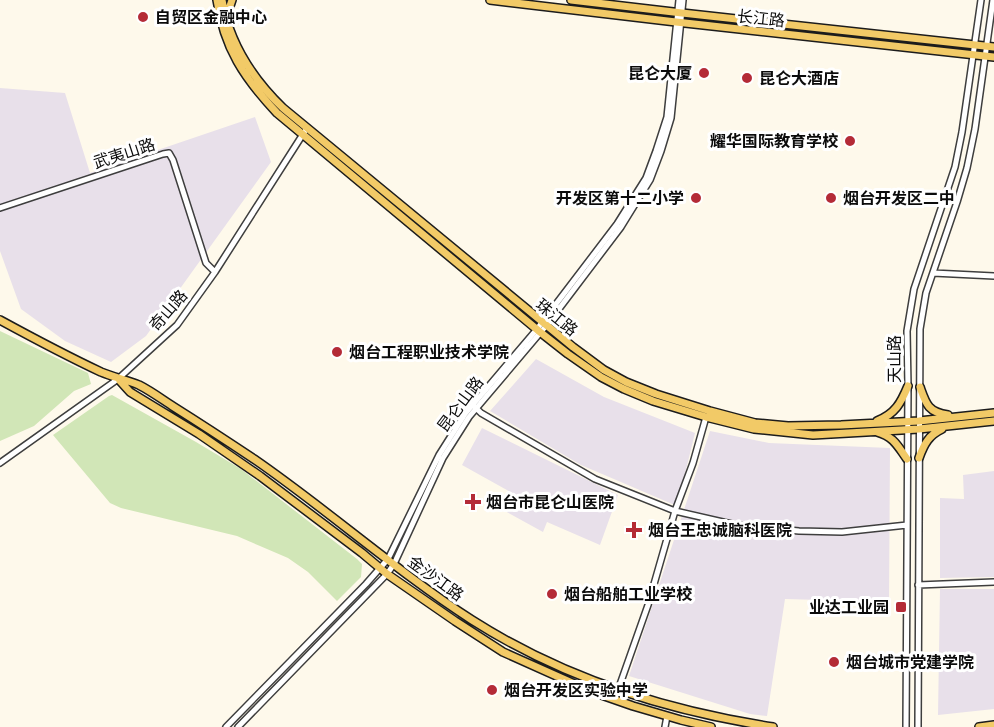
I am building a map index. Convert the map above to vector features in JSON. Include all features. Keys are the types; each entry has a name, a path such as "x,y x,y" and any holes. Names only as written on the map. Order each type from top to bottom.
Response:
{"main road":[{"path":"213,0 220,18"},
{"path":"217,0 226,40 245,75 277,113 305,131"},
{"path":"222,0 228,24 242,56 254,75 305,131 541,327 568,354 601,377 653,401 706,417 754,429 813,435 871,427 898,408 908,386"},
{"path":"228,24 228,12 232,0"},
{"name":"长江路","path":"490,0 994,57"},
{"name":"长江路","path":"571,0 990,46"},
{"name":"金沙江路","path":"0,320 118,379 140,386 255,460 391,562 472,620 506,640 546,661 618,690 704,715 773,727"},
{"name":"珠江路","path":"541,327 604,370 627,382 656,394 755,423 789,426 871,427 907,425 919,421 994,413"},
{"name":"金沙江路","path":"118,379 130,392 199,434 260,476 387,574 503,652 590,691 633,706 711,727"},
{"path":"920,387 924,401 933,411 949,416 966,416"},
{"path":"907,425 920,429 994,421"},
{"path":"919,458 928,439 948,426"},
{"path":"871,427 894,440 907,459"},
{"path":"980,727 994,725"}],"street":[{"name":"昆仑山路","path":"679,0 680,13"},
{"name":"昆仑山路","path":"226,727 380,568 391,562 448,449 469,417 541,327 617,224 645,178 667,117 678,23 683,0"},
{"name":"天山路","path":"906,727 907,331 914,289 955,167 981,0"},
{"name":"天山路","path":"918,727 920,329 926,293 967,168 985,56 990,46 993,0"},
{"name":"奇山路","path":"0,464 118,379 177,325 215,272 305,131"},
{"name":"武夷山路","path":"0,208 169,153 206,263 215,272"},
{"path":"933,273 994,276"},
{"name":"昆仑山路","path":"238,727 387,574 439,455 465,414 541,327"},
{"path":"473,405 481,412 595,479 675,511 736,525 799,531 842,532 907,525"},
{"path":"618,690 648,604 706,417"},
{"path":"918,585 994,582"},
{"path":"665,727 667,716"}],"shaded area":[{"path":"0,88 65,93 90,173 255,117 271,162 146,336 111,362 65,341 21,309 0,251"},
{"path":"536,359 604,397 695,433 677,506 581,465 490,411"},
{"path":"482,428 618,495 600,545 547,522 543,532 505,511 514,494 462,465"},
{"path":"710,431 769,443 890,448 889,602 785,599 767,716 750,714 629,676"},
{"path":"994,471 994,577 940,578 940,498 964,499 963,475"},
{"path":"940,589 994,589 994,709 938,715"}],"green space":[{"path":"0,331 88,373 91,384 74,391 34,426 0,441"},
{"path":"112,395 241,469 357,559 362,564 361,577 337,601 308,572 288,558 237,536 121,508 110,503 53,435"}],"place":[{"name":"自贸区金融中心","path":"143,17"},
{"name":"昆仑大厦","path":"704,73"},
{"name":"昆仑大酒店","path":"747,78"},
{"name":"耀华国际教育学校","path":"850,141"},
{"name":"开发区第十二小学","path":"696,198"},
{"name":"烟台开发区二中","path":"831,198"},
{"name":"烟台工程职业技术学院","path":"337,352"},
{"name":"烟台市昆仑山医院","path":"473,502"},
{"name":"烟台王忠诚脑科医院","path":"634,530"},
{"name":"烟台船舶工业学校","path":"552,594"},
{"name":"业达工业园","path":"901,607"},
{"name":"烟台城市党建学院","path":"834,662"},
{"name":"烟台开发区实验中学","path":"492,690"}]}
